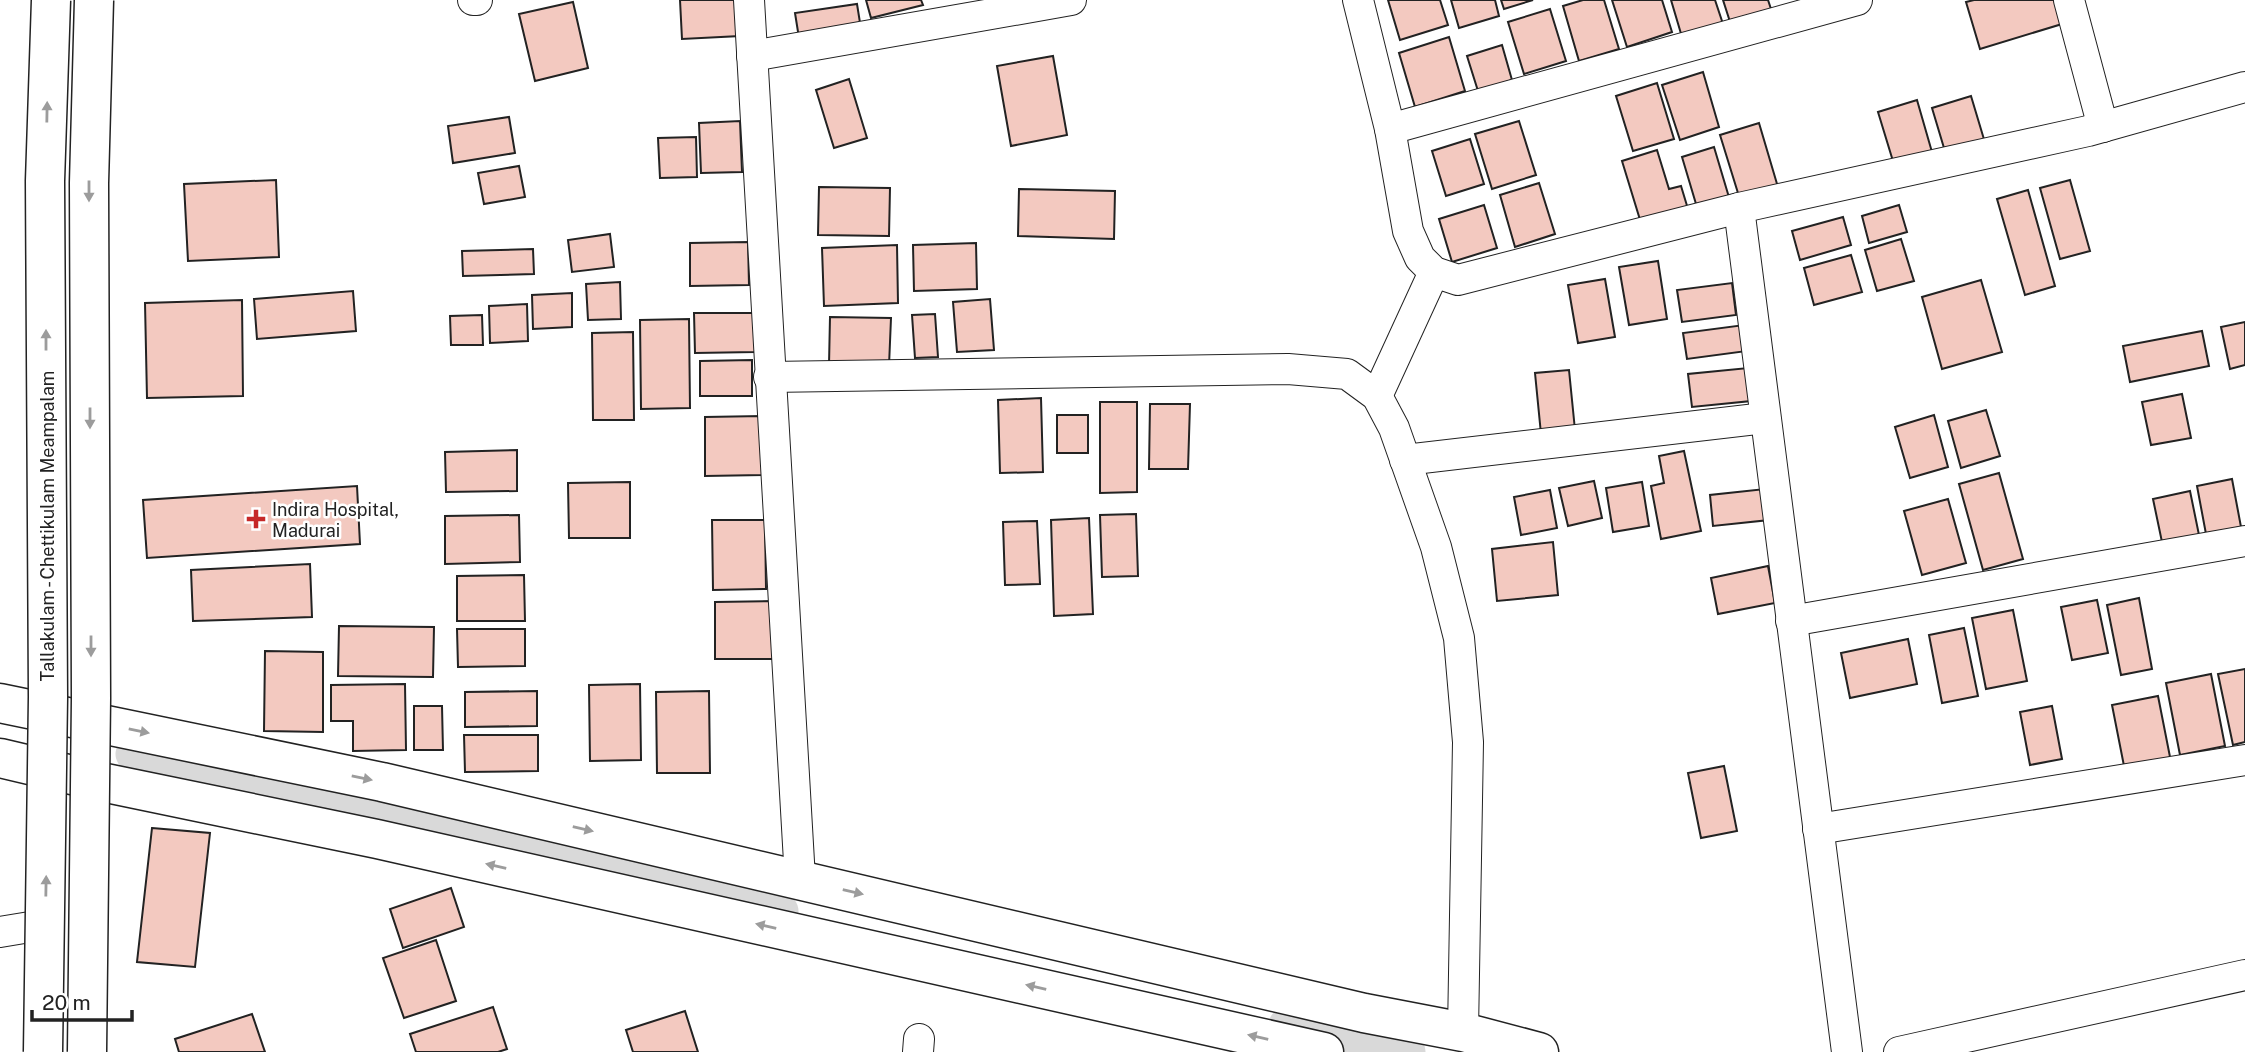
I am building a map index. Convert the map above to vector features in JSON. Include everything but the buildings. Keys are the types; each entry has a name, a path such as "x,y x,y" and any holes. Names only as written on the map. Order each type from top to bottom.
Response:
{"main road":[{"name":"Tallakulam - Chettikulam Meampalam","path":"43,1052 48,697 46,181 51,0"},
{"path":"87,1052 91,698 89,183 94,0"},
{"path":"0,703 382,782 1364,1013 1463,1032 1539,1052"},
{"path":"0,758 417,848 1324,1052"}],"street":[{"path":"749,0 800,880"},
{"path":"752,56 1071,0"},
{"path":"1358,0 1390,129 1408,231 1420,258 1434,272 1458,280 1739,208 2103,127 2245,87"},
{"path":"1390,129 1857,0"},
{"path":"2069,0 2103,127"},
{"path":"1739,208 1847,1052"},
{"path":"1377,396 1434,272"},
{"path":"769,377 1288,369 1347,374 1377,396 1394,428 1436,547 1460,638 1468,742 1463,1032"},
{"path":"1405,460 1765,418"},
{"path":"1791,621 2245,541"},
{"path":"1818,829 2245,760"},
{"path":"0,932 30,928"},
{"path":"1899,1052 2245,975"}],"waterway":[{"path":"133,754 159,770 400,816 781,911"},
{"path":"1286,1025 1408,1052"}],"place":[{"name":"Indira Hospital, Madurai","path":"256,519"}]}
